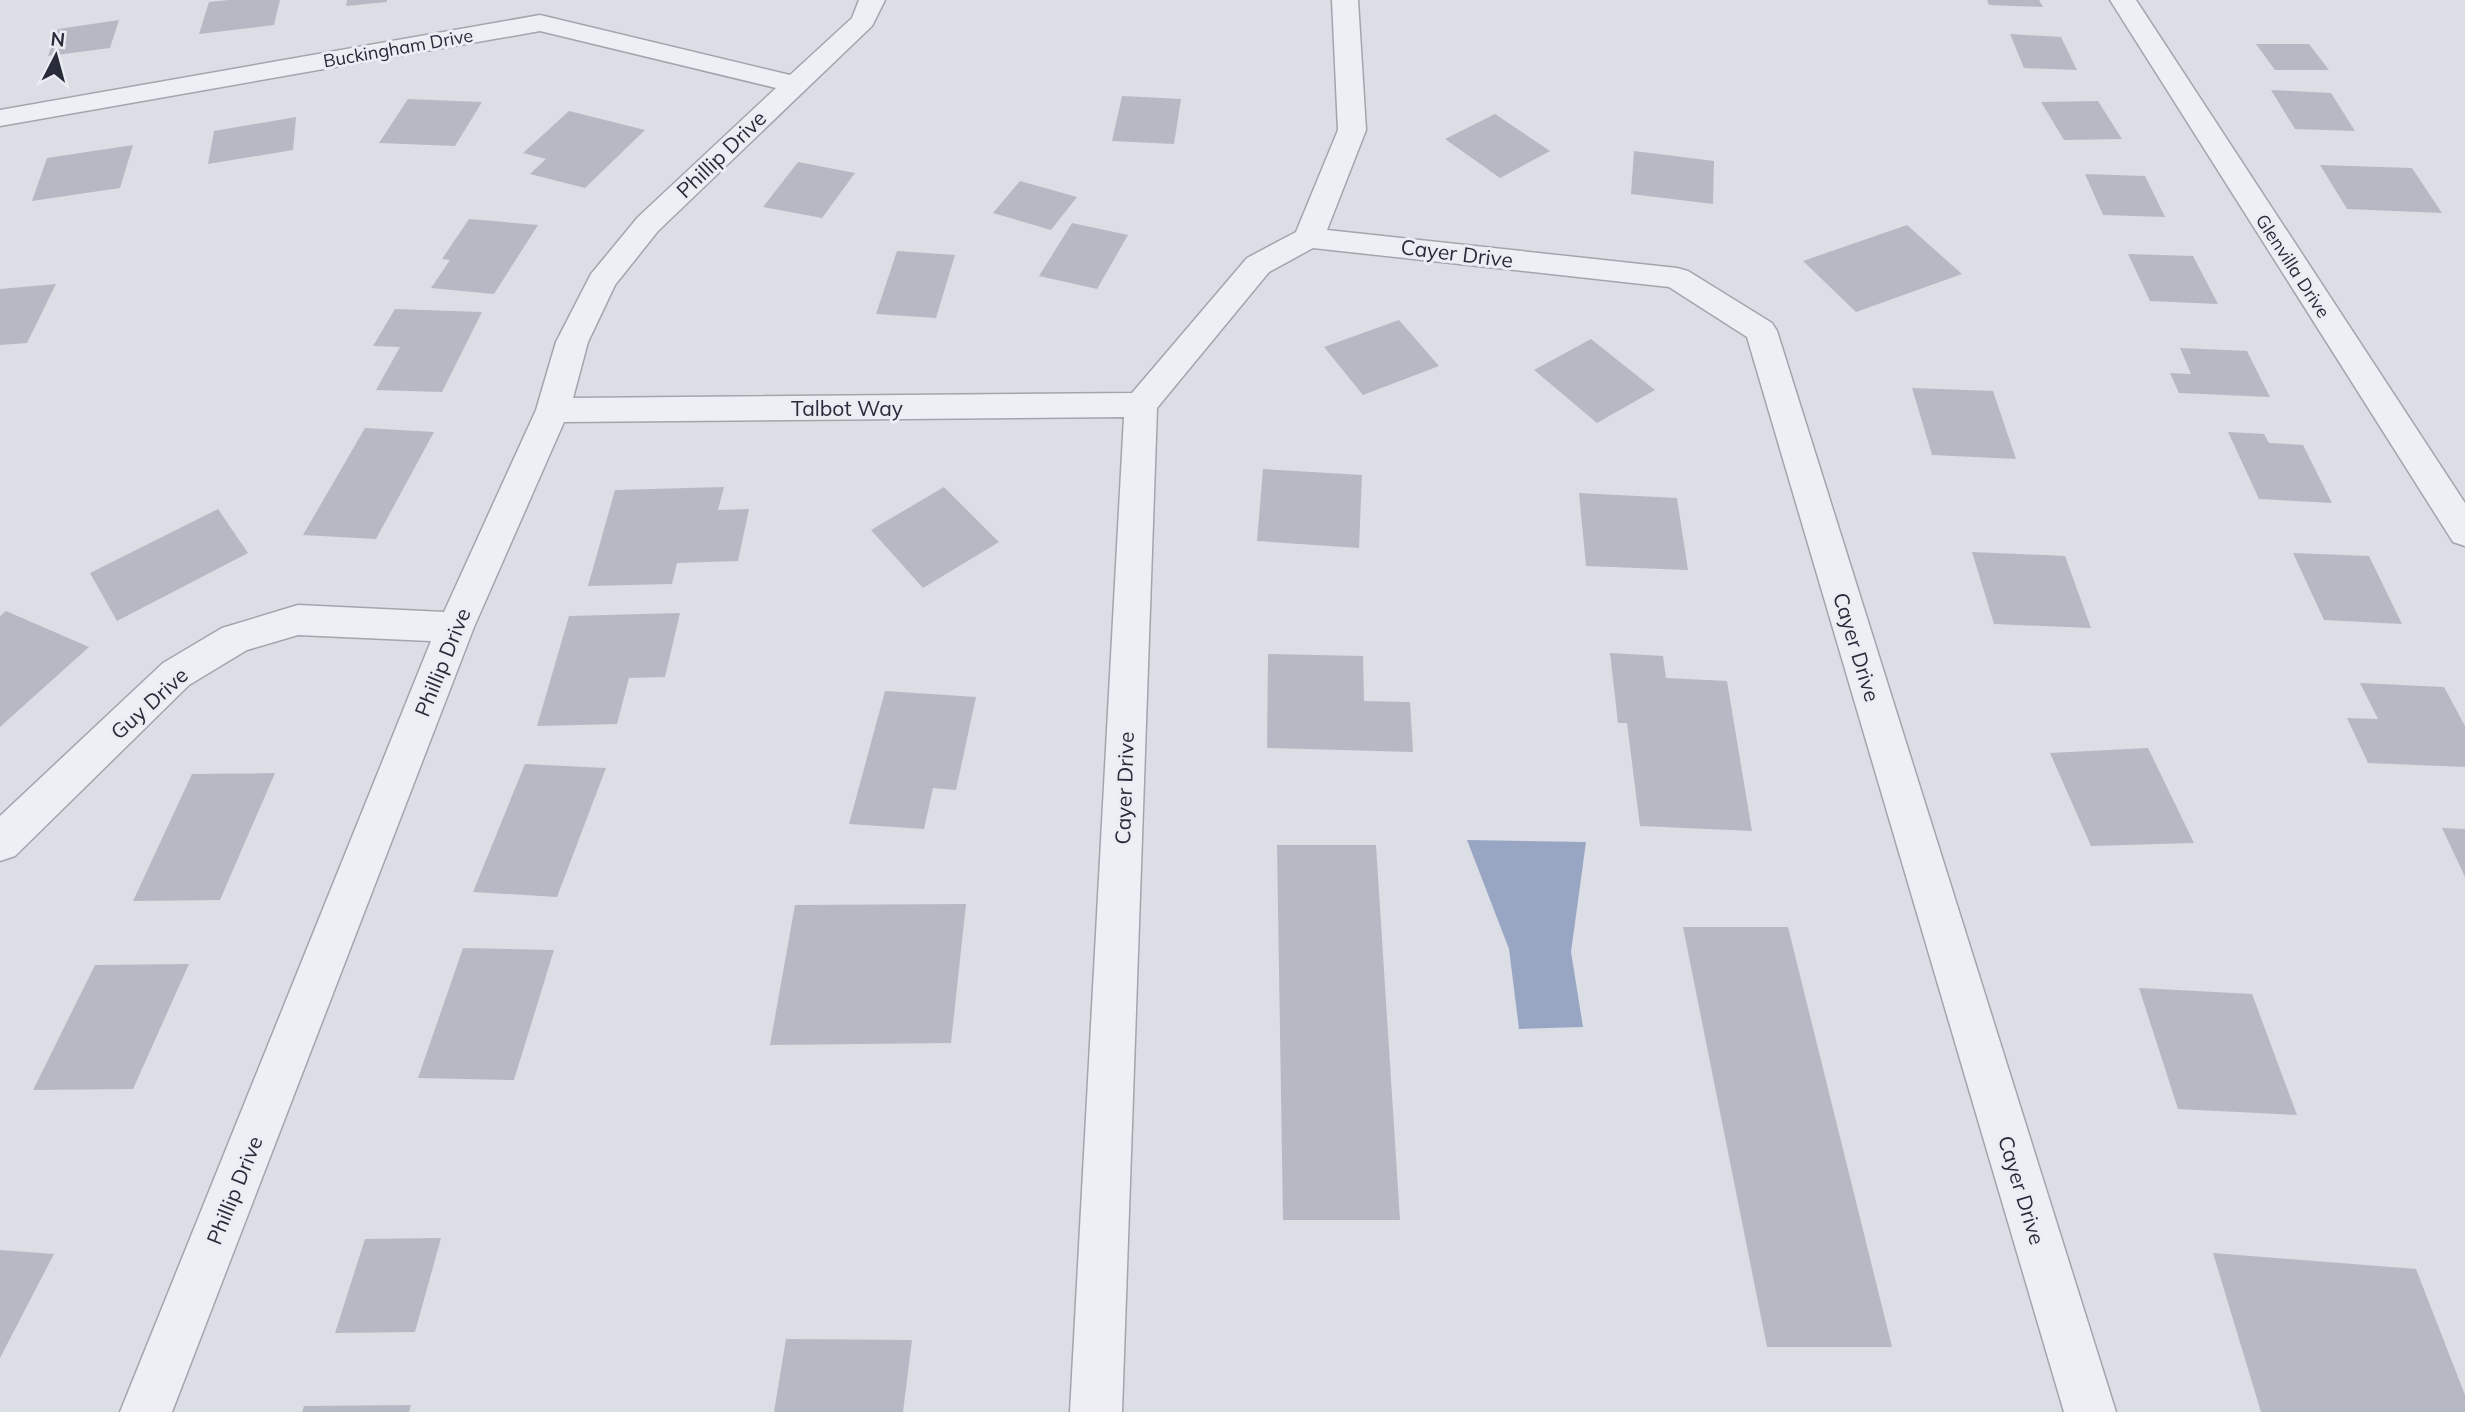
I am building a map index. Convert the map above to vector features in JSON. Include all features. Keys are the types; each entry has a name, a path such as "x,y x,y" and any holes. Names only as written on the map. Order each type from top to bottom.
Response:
{"street":[{"name":"Phillip Drive","path":"146,1412 455,627 553,410 572,342 602,281 648,224 793,84 863,21 872,0"},
{"path":"1141,405 1258,265 1309,238 1352,130 1345,0"},
{"name":"Glenvilla Drive","path":"2123,0 2449,483 2465,532"},
{"name":"Buckingham Drive","path":"0,118 540,23 793,84"},
{"name":"Cayer Drive","path":"1309,238 1677,278 1761,331 2090,1412"},
{"name":"Cayer Drive","path":"1096,1412 1141,405"},
{"name":"Talbot Way","path":"553,410 1141,405"},
{"name":"Guy Drive","path":"0,843 176,674 235,639 298,620 455,627"}],"water":[{"path":"1467,840 1586,842 1571,952 1583,1027 1519,1029 1509,949"}],"building":[{"path":"280,0 274,25 199,34 209,2"},
{"path":"347,0 387,0 387,2 346,6"},
{"path":"1987,0 2039,0 2043,7 1989,5"},
{"path":"119,20 110,48 48,56 58,29"},
{"path":"2010,34 2061,37 2077,70 2024,68"},
{"path":"2256,44 2309,44 2329,70 2275,70"},
{"path":"2271,90 2331,93 2355,131 2295,129"},
{"path":"1122,96 1181,99 1174,144 1112,141"},
{"path":"408,99 482,102 455,146 379,143"},
{"path":"2098,101 2122,139 2064,140 2041,102"},
{"path":"569,111 645,130 585,188 530,174 546,159 523,153"},
{"path":"1495,114 1550,151 1500,178 1445,139"},
{"path":"296,117 293,150 208,164 214,131"},
{"path":"133,145 120,188 32,201 47,158"},
{"path":"1634,151 1714,161 1713,204 1631,194"},
{"path":"798,162 855,173 822,218 763,207"},
{"path":"2320,165 2412,168 2442,213 2347,209"},
{"path":"2085,174 2145,176 2165,217 2103,215"},
{"path":"1020,181 1077,197 1051,230 993,213"},
{"path":"469,219 538,225 494,294 431,288 450,260 442,259"},
{"path":"1072,223 1128,235 1097,289 1039,276"},
{"path":"1907,225 1962,274 1856,312 1803,261"},
{"path":"897,251 955,255 936,318 876,314"},
{"path":"2128,254 2193,256 2218,304 2150,301"},
{"path":"56,284 27,343 0,345 0,289"},
{"path":"395,309 482,312 442,392 376,390 400,347 373,346"},
{"path":"1399,320 1439,366 1363,395 1324,347"},
{"path":"1591,339 1655,390 1597,423 1534,370"},
{"path":"2180,348 2247,351 2270,397 2179,393 2170,373 2191,374"},
{"path":"1912,388 1993,391 2016,459 1932,455"},
{"path":"365,428 434,432 376,539 303,535"},
{"path":"2228,432 2264,434 2269,443 2303,445 2332,503 2259,499"},
{"path":"1263,469 1362,475 1359,548 1257,541"},
{"path":"724,487 718,510 749,509 738,561 677,563 672,584 588,586 615,490"},
{"path":"944,487 999,542 923,588 871,530"},
{"path":"1579,493 1677,498 1688,570 1586,566"},
{"path":"218,509 248,553 117,621 90,573"},
{"path":"1972,552 2065,556 2091,628 1994,624"},
{"path":"2293,553 2369,556 2402,624 2324,620"},
{"path":"6,611 89,647 0,727 0,616"},
{"path":"680,613 665,677 629,678 617,724 537,726 569,616"},
{"path":"1610,653 1663,656 1666,678 1727,681 1752,831 1640,826 1627,723 1618,723"},
{"path":"1268,654 1363,656 1364,701 1410,702 1413,752 1267,748"},
{"path":"2360,683 2444,687 2465,726 2465,767 2368,763 2347,718 2378,719"},
{"path":"885,691 976,697 956,790 933,788 924,829 849,824"},
{"path":"2148,748 2194,843 2091,846 2050,753"},
{"path":"525,764 606,768 557,897 473,892"},
{"path":"275,773 220,900 133,901 192,774"},
{"path":"2442,828 2465,829 2465,877"},
{"path":"1277,845 1376,845 1400,1220 1283,1220"},
{"path":"966,904 951,1043 770,1045 795,905"},
{"path":"1683,927 1788,927 1892,1347 1767,1347"},
{"path":"463,948 554,950 514,1080 418,1078"},
{"path":"189,964 133,1089 33,1090 95,965"},
{"path":"2139,988 2252,994 2297,1115 2178,1109"},
{"path":"441,1238 415,1332 335,1333 365,1239"},
{"path":"0,1250 54,1254 0,1358"},
{"path":"2213,1253 2416,1269 2465,1395 2465,1412 2261,1412"},
{"path":"786,1339 912,1340 903,1412 774,1412"},
{"path":"411,1405 409,1412 302,1412 304,1406"}]}
